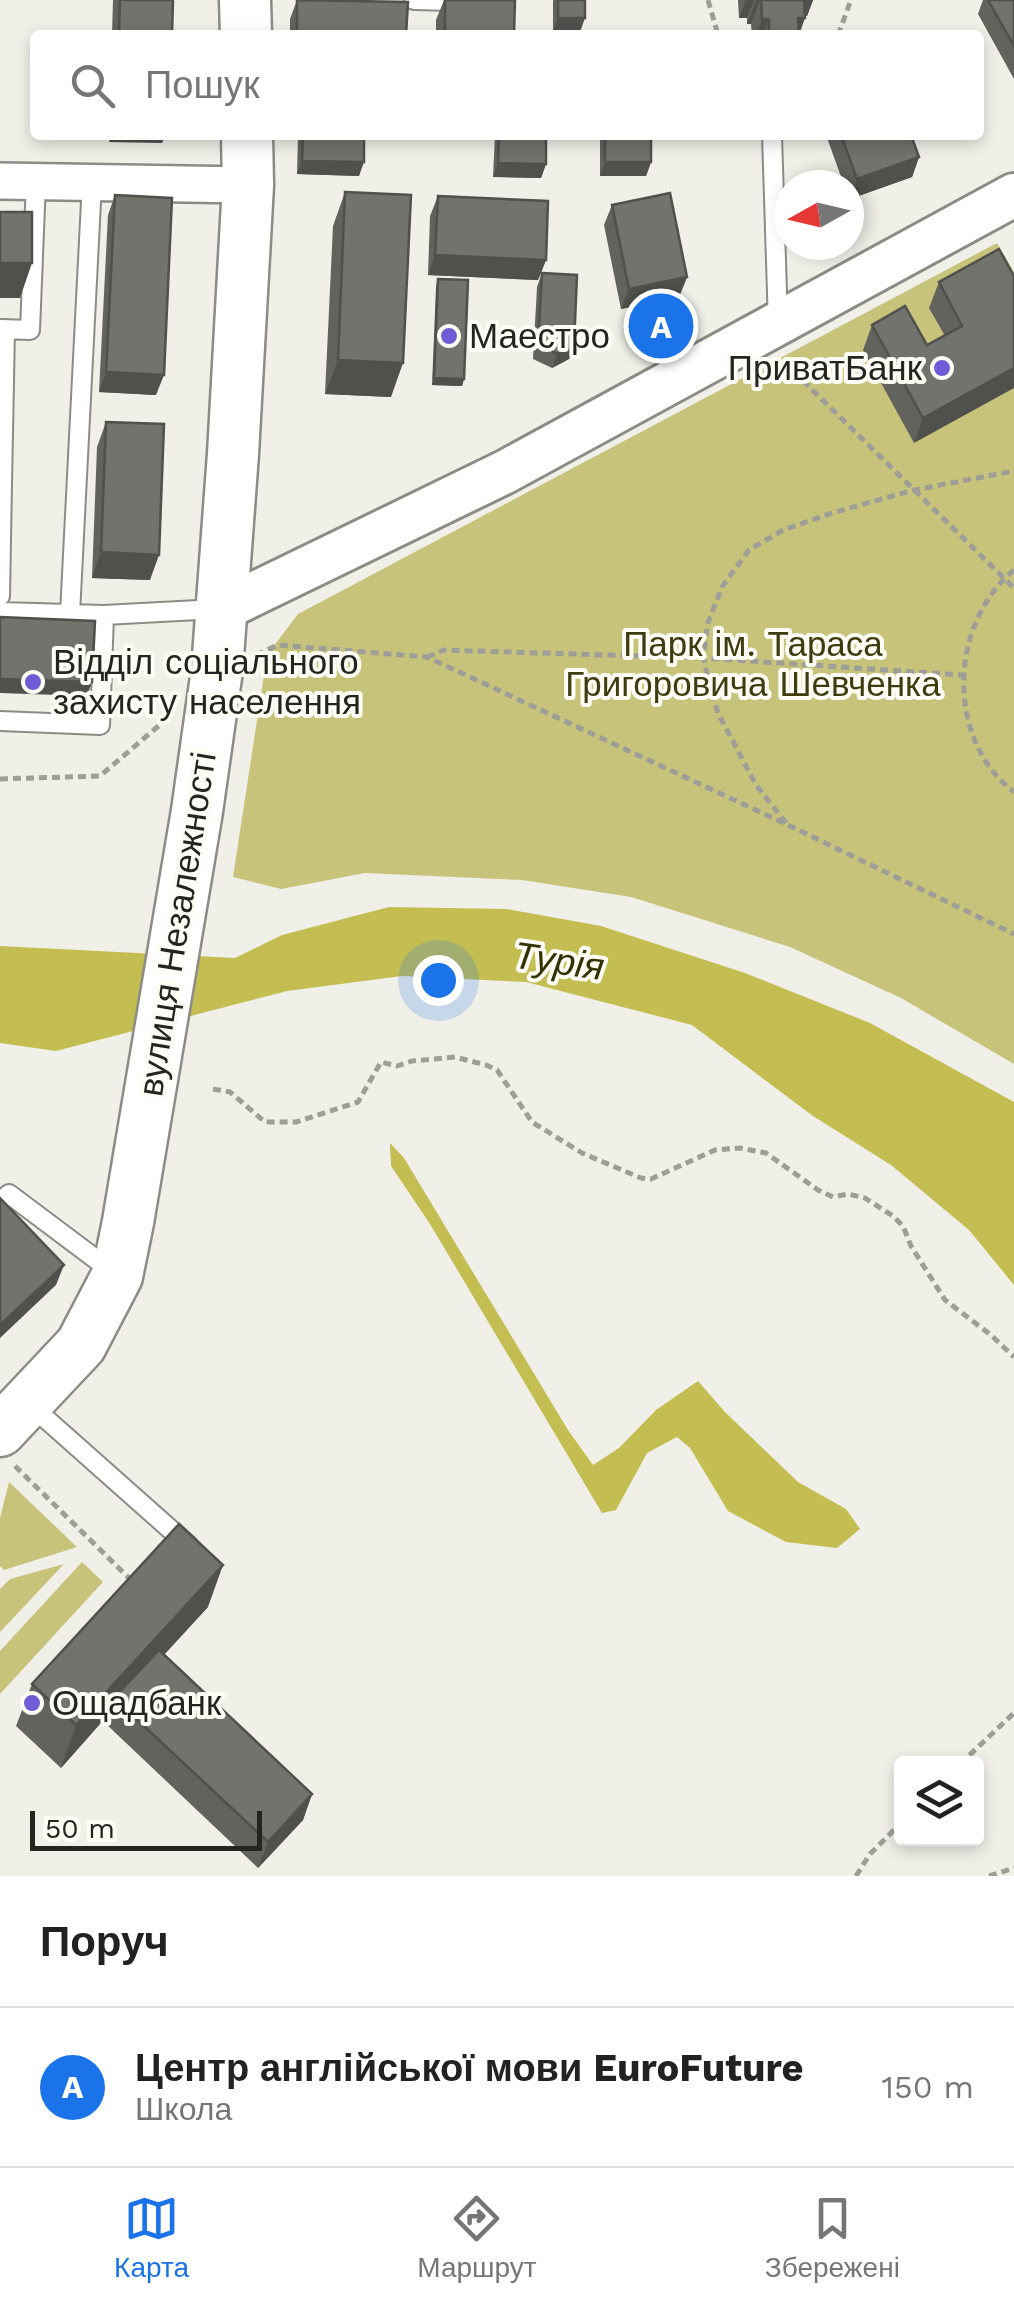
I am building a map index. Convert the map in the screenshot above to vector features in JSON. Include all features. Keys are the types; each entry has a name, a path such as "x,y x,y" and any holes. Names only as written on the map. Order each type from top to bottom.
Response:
{"main road":[{"path":"245,0 246,30"},
{"name":"вулиця Незалежності","path":"12,1431 81,1345 117,1276 128,1222 217,670 248,185 247,140"}],"street":[{"path":"0,181 248,185"},
{"path":"223,609 505,472 1014,195"}],"lane":[{"path":"414,0 488,0"},
{"path":"772,140 778,324"},
{"path":"0,596 2,330 30,330 36,182"},
{"path":"70,614 92,182"},
{"path":"0,612 104,614 223,609"},
{"path":"0,721 100,726 104,614"},
{"path":"0,1202 9,1194 117,1276"},
{"path":"12,1431 201,1556"}],"path":[{"path":"708,0 717,30"},
{"path":"840,30 851,0"},
{"path":"778,324 788,366 1014,588"},
{"path":"788,825 756,785 718,713 708,682 704,658 707,625 722,587 749,550 783,530 914,490 1014,472"},
{"path":"1014,570 987,599 969,637 962,675 973,742 1014,792"},
{"path":"217,670 278,645 426,658 1012,933 1014,921"},
{"path":"426,658 444,650 704,658 962,675"},
{"path":"213,1089 230,1092 265,1122 296,1122 358,1102 381,1062 397,1066 455,1057 497,1070 532,1122 548,1133 582,1153 641,1178 650,1178 714,1150 740,1148 766,1153 818,1190 833,1197 848,1194 865,1198 893,1216 945,1300 1014,1357"},
{"path":"12,1431 142,1590"},
{"path":"968,1756 1014,1713"},
{"path":"856,1876 870,1854 894,1830"},
{"path":"988,1876 1014,1868"}],"green space":[{"name":"Парк ім. Тараса Григоровича Шевченка","path":"997,243 1014,272 1014,1064 901,998 790,947 631,897 522,880 365,873 281,889 233,877 267,655 298,614"},
{"path":"9,1482 77,1547 4,1570 0,1566 0,1518"},
{"path":"82,1562 103,1582 0,1694 0,1651"},
{"path":"64,1564 0,1632 0,1589 10,1579"}],"water":[{"name":"Турія","path":"389,907 506,909 601,926 745,973 870,1023 1014,1102 1014,1285 969,1230 891,1165 813,1116 692,1025 526,982 402,976 287,991 56,1051 0,1043 0,946 235,958 282,935"},
{"path":"390,1143 404,1158 593,1465 619,1448 656,1410 698,1381 798,1482 846,1509 860,1529 837,1548 786,1542 728,1511 690,1448 677,1437 647,1453 616,1510 602,1513 430,1224 391,1166"}],"building":[{"path":"120,0 173,0 172,30 119,30"},
{"path":"297,0 408,2 406,30 297,30"},
{"path":"445,0 515,0 514,30 445,30"},
{"path":"558,0 585,0 585,18 558,18"},
{"path":"761,0 804,0 805,18 798,18 799,30 769,30 769,19 762,19"},
{"path":"988,0 1014,0 1014,46"},
{"path":"303,140 364,140 364,162 302,161"},
{"path":"499,140 546,140 546,164 498,163"},
{"path":"605,140 651,140 651,162 605,162"},
{"path":"843,140 913,140 919,157 864,177 864,170 854,170"},
{"path":"345,192 411,195 403,363 338,360"},
{"path":"670,193 687,277 629,289 612,205"},
{"path":"115,195 172,198 164,375 106,372"},
{"path":"438,196 548,201 546,260 435,255"},
{"path":"0,212 32,212 32,263 0,263"},
{"path":"999,249 1014,276 1014,368 923,418 872,325 905,306 927,345 962,326 939,282"},
{"path":"542,273 577,275 574,345 557,354 538,345"},
{"name":"Маестро","path":"438,279 468,280 464,379 434,378"},
{"path":"106,422 164,424 159,555 101,552"},
{"path":"0,617 95,621 92,682 0,679"},
{"path":"0,1198 64,1265 0,1325"},
{"path":"179,1524 223,1565 76,1725 32,1684"},
{"path":"159,1650 312,1794 268,1842 114,1698"}],"place":[{"name":"Центр англійської мови EuroFuture","path":"661,326"},
{"name":"Маестро","path":"449,336"},
{"name":"ПриватБанк","path":"942,368"},
{"name":"Відділ соціального захисту населення","path":"33,682"},
{"name":"Ощадбанк","path":"32,1703"}]}
